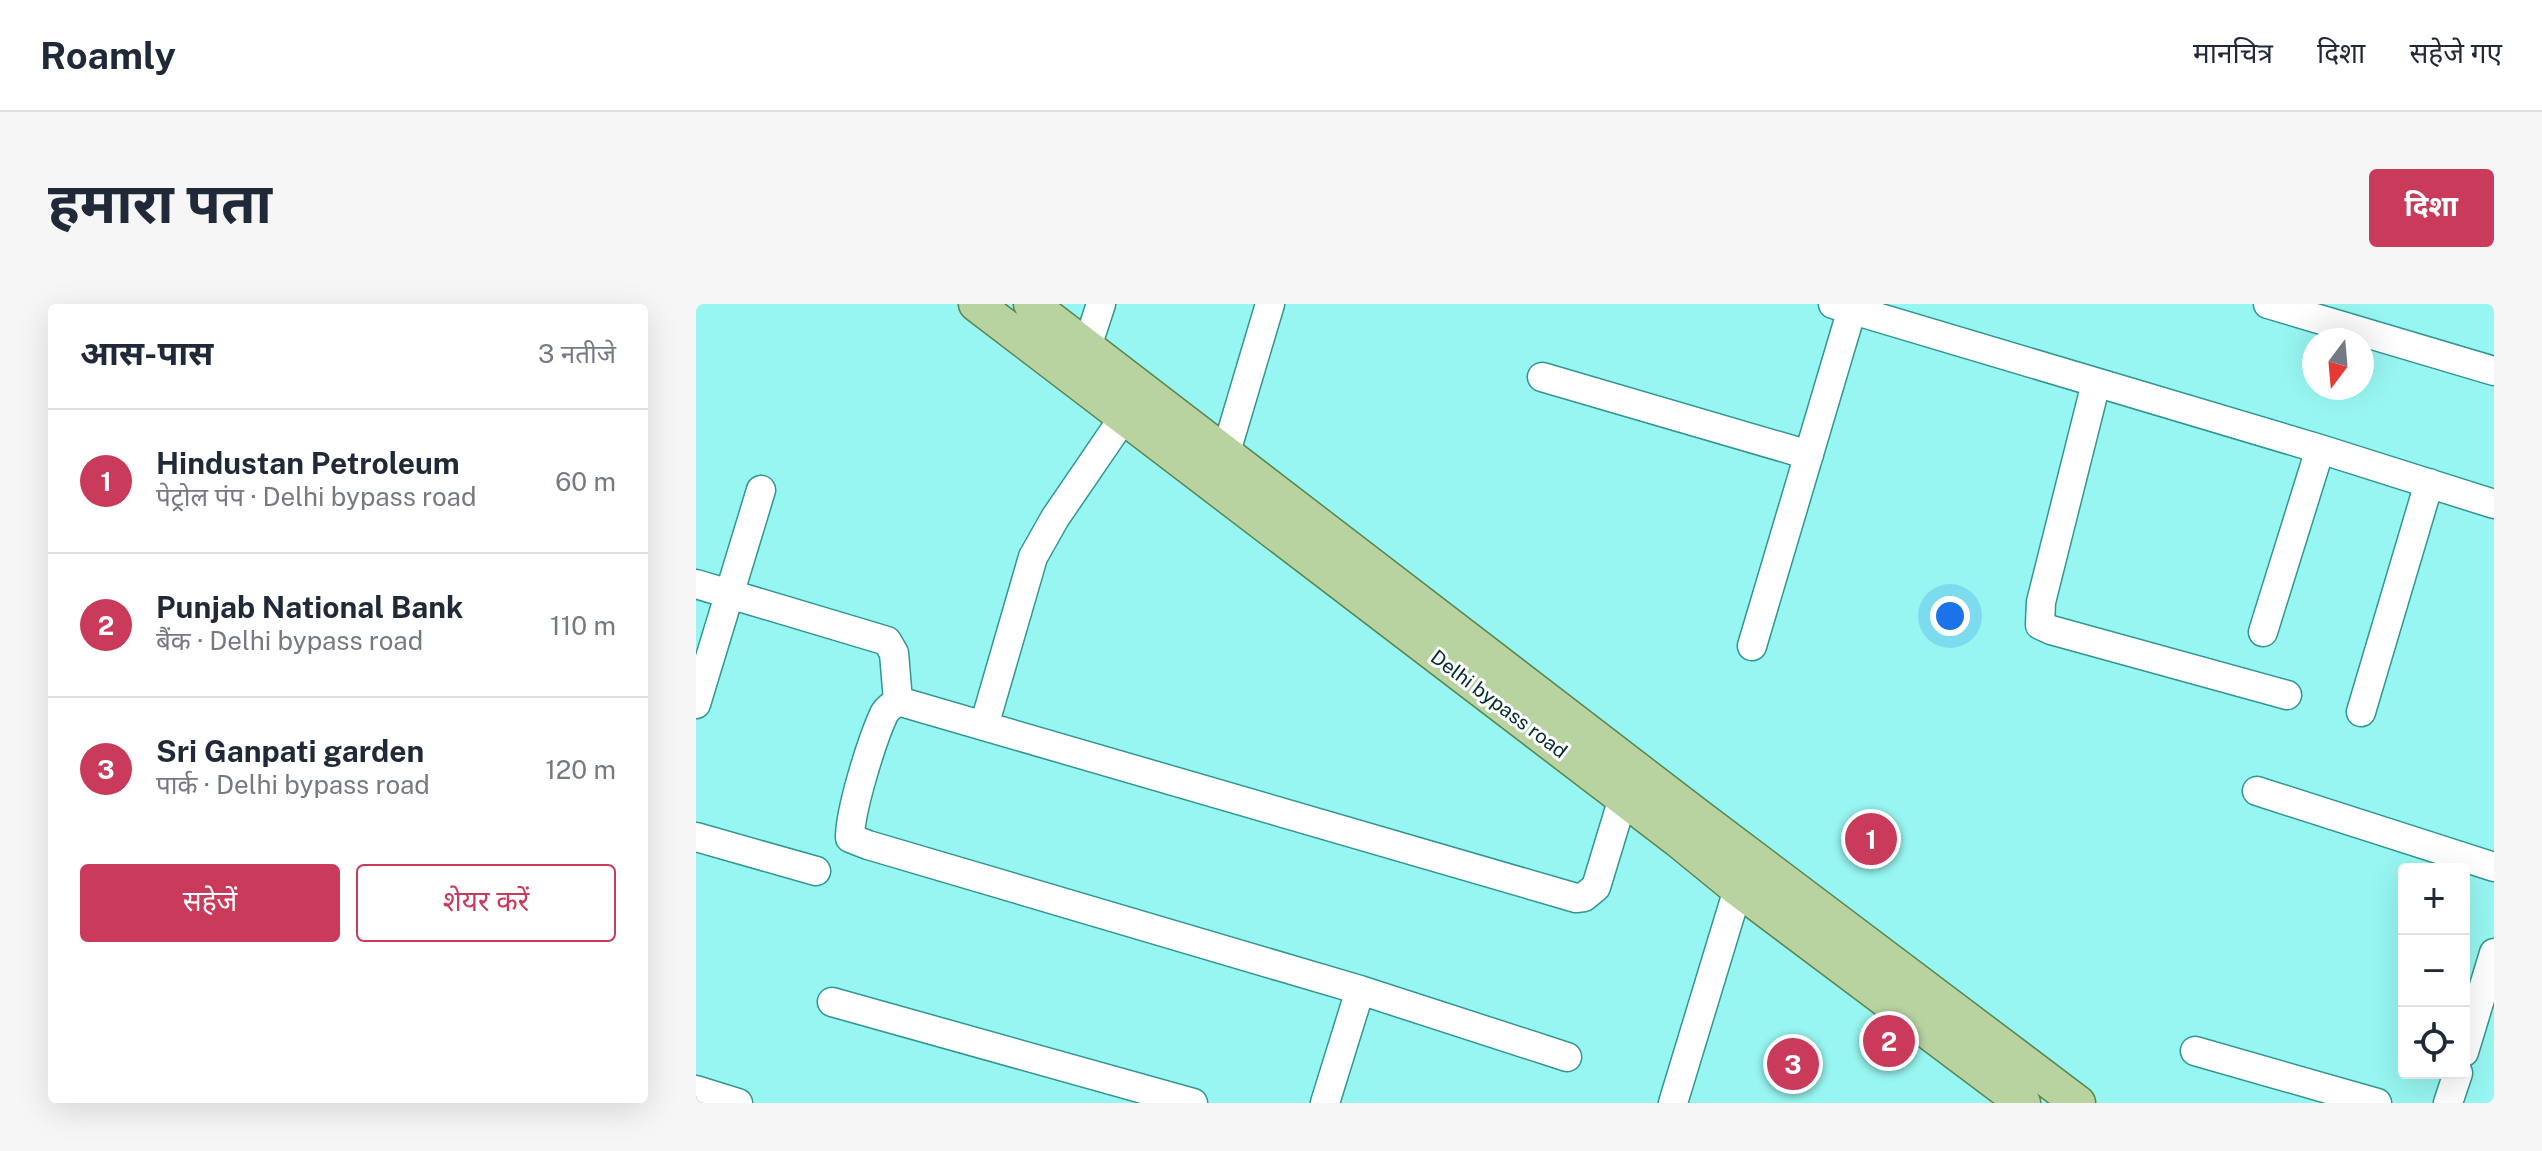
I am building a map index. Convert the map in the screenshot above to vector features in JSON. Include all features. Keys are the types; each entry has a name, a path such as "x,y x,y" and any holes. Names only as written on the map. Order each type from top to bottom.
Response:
{"main road":[{"name":"Delhi bypass road","path":"976,304 1738,889 2023,1103"},
{"name":"Delhi bypass road","path":"1031,304 2078,1103"},
{"path":"1952,1050 1969,1020"}],"street":[{"path":"1087,347 1101,304"},
{"path":"1216,487 1270,304"},
{"path":"2279,306 2494,371"},
{"path":"1752,646 1809,455 1842,307 2494,504"},
{"path":"1542,377 1809,455"},
{"path":"2096,383 2041,602 2040,625 2066,635 2287,695"},
{"path":"984,726 1033,557 1055,518 1124,417"},
{"path":"2263,632 2320,449"},
{"path":"2361,712 2429,483"},
{"path":"696,704 761,490"},
{"path":"696,584 887,641 894,653 898,701"},
{"path":"898,701 1576,898 1589,894 1596,887 1623,798"},
{"path":"898,701 886,710 883,718 850,819 850,838 1360,990 1567,1057"},
{"path":"2257,791 2494,867"},
{"path":"696,837 816,871"},
{"path":"1673,1103 1738,889"},
{"path":"2470,1032 2494,953"},
{"path":"1325,1103 1360,990"},
{"path":"832,1002 1193,1103"},
{"path":"2195,1051 2377,1103"},
{"path":"2448,1103 2456,1079"},
{"path":"696,1090 738,1103"}],"place":[{"name":"Hindustan Petroleum","path":"1871,839"},
{"name":"Punjab National Bank","path":"1889,1041"},
{"name":"Sri Ganpati garden","path":"1793,1064"}]}
